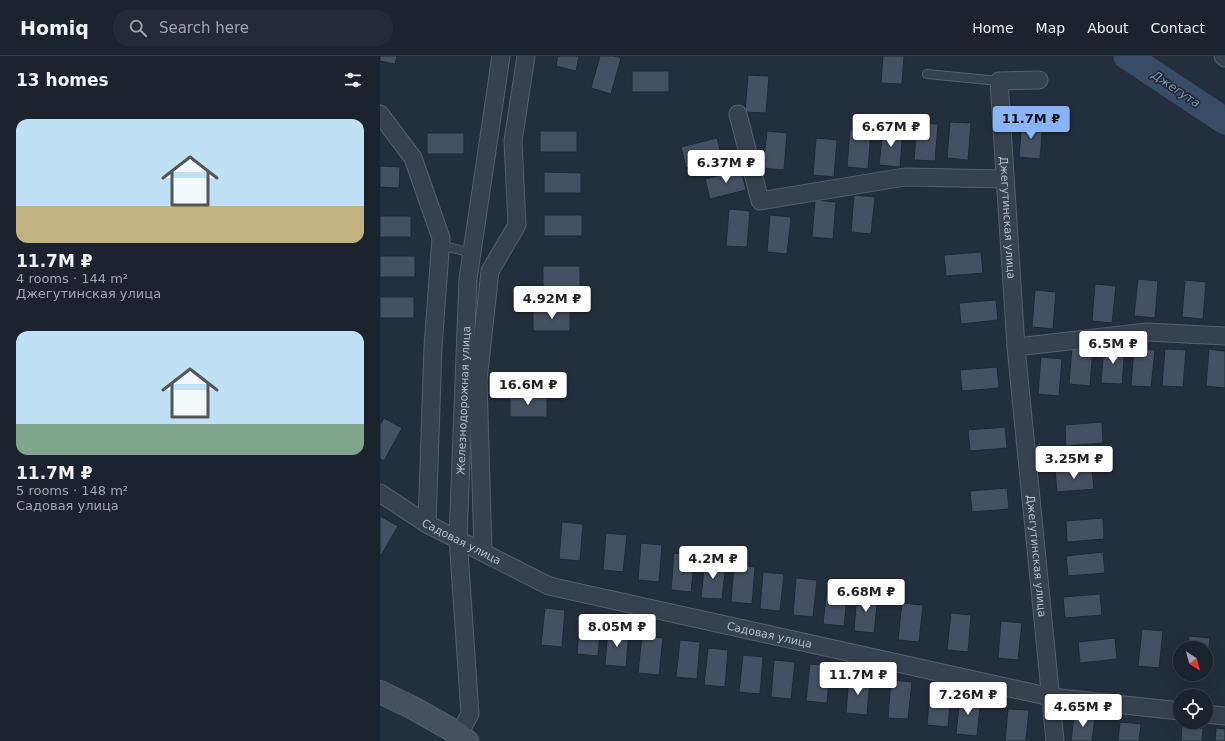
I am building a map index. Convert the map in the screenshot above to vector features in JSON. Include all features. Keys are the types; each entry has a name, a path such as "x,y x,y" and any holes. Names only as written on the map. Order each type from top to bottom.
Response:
{"main road":[{"path":"380,692 413,708 463,738"}],"street":[{"name":"Железнодорожная улица","path":"463,738 470,714 458,538 468,279 501,56"},
{"path":"484,552 478,380 490,271 517,225 513,142 526,56"},
{"path":"999,81 1039,80"},
{"name":"Джегутинская улица","path":"999,81 1016,347 1055,741"},
{"path":"380,114 413,158 441,238 433,347 427,524"},
{"path":"738,114 760,201 905,177 1005,179"},
{"path":"1016,347 1147,332 1225,336"},
{"name":"Садовая улица","path":"380,493 427,524 458,538 549,586 1051,697 1173,710"},
{"path":"1213,715 1225,716"}],"lane":[{"path":"927,74 999,81"},
{"path":"440,245 472,253"}],"building":[{"path":"380,56 397,56 395,64 380,61"},
{"path":"558,56 579,56 576,71 556,66"},
{"path":"600,56 614,56 621,58 611,94 591,88"},
{"path":"883,56 904,56 902,84 881,83"},
{"path":"632,71 669,71 669,92 632,92"},
{"path":"748,75 769,76 766,113 745,112"},
{"path":"1022,120 1043,122 1040,159 1019,157"},
{"path":"950,122 971,123 968,160 947,158"},
{"path":"917,123 938,124 935,161 914,160"},
{"path":"883,128 903,130 900,167 879,165"},
{"path":"850,130 871,132 868,169 847,167"},
{"path":"540,131 577,131 577,152 540,152"},
{"path":"767,131 787,133 784,170 763,168"},
{"path":"427,133 464,133 464,154 427,154"},
{"path":"717,138 722,158 686,168 681,147"},
{"path":"816,138 837,140 834,177 813,175"},
{"path":"380,166 400,167 399,188 380,187"},
{"path":"741,170 746,190 710,199 705,179"},
{"path":"544,172 581,173 581,193 544,193"},
{"path":"854,195 875,197 871,234 851,232"},
{"path":"815,200 836,202 833,239 812,237"},
{"path":"729,209 750,211 747,247 726,246"},
{"path":"544,215 582,215 582,236 544,236"},
{"path":"770,215 791,217 787,254 767,252"},
{"path":"380,216 411,216 411,237 380,237"},
{"path":"981,252 983,273 946,276 944,255"},
{"path":"380,256 415,256 415,277 380,277"},
{"path":"543,266 580,266 580,287 543,287"},
{"path":"1138,279 1158,281 1155,318 1134,316"},
{"path":"1185,280 1206,282 1203,319 1182,317"},
{"path":"1095,284 1116,286 1112,323 1092,321"},
{"path":"1035,290 1056,292 1053,329 1032,327"},
{"path":"380,297 414,297 414,318 380,318"},
{"path":"996,300 998,320 961,324 959,303"},
{"path":"533,310 570,310 570,331 533,331"},
{"path":"1104,346 1125,347 1122,384 1101,383"},
{"path":"1072,347 1093,349 1090,386 1069,384"},
{"path":"1134,348 1155,350 1151,387 1131,386"},
{"path":"1165,349 1186,350 1183,387 1162,386"},
{"path":"1209,349 1225,351 1225,388 1206,386"},
{"path":"1041,357 1062,359 1059,396 1038,394"},
{"path":"997,367 999,388 962,391 960,370"},
{"path":"510,396 547,396 547,417 510,417"},
{"path":"384,418 402,428 384,461 380,459 380,425"},
{"path":"1102,422 1103,443 1066,446 1065,425"},
{"path":"1005,427 1007,448 970,451 968,430"},
{"path":"1092,468 1094,489 1057,492 1055,471"},
{"path":"1007,488 1009,509 972,512 970,491"},
{"path":"380,516 398,526 380,557"},
{"path":"1103,518 1104,539 1067,542 1066,521"},
{"path":"562,522 583,524 580,561 559,559"},
{"path":"606,533 627,535 623,572 603,570"},
{"path":"641,543 662,545 659,582 638,580"},
{"path":"1103,552 1105,573 1068,576 1066,556"},
{"path":"674,553 695,555 691,592 671,590"},
{"path":"705,560 726,563 722,599 701,598"},
{"path":"734,565 755,567 752,604 731,602"},
{"path":"763,572 784,574 780,611 760,609"},
{"path":"796,578 817,580 813,617 793,615"},
{"path":"827,587 848,589 844,626 823,624"},
{"path":"857,594 878,596 874,633 854,631"},
{"path":"1100,594 1102,615 1065,618 1063,597"},
{"path":"902,603 923,605 919,642 898,640"},
{"path":"545,608 565,610 562,647 541,645"},
{"path":"951,613 971,615 968,652 947,650"},
{"path":"580,617 601,619 598,656 577,654"},
{"path":"1001,621 1022,623 1018,660 998,658"},
{"path":"608,628 629,630 626,667 605,665"},
{"path":"1142,629 1163,631 1159,668 1138,666"},
{"path":"642,636 663,638 659,675 638,673"},
{"path":"1189,636 1210,638 1210,641 1189,641"},
{"path":"1115,638 1117,659 1080,663 1078,642"},
{"path":"680,640 700,642 697,679 676,677"},
{"path":"708,648 728,650 725,687 704,685"},
{"path":"743,655 763,657 760,694 739,692"},
{"path":"774,660 795,662 791,699 771,697"},
{"path":"810,664 830,666 827,703 806,701"},
{"path":"849,676 870,678 867,715 846,713"},
{"path":"891,680 912,682 908,719 888,718"},
{"path":"930,688 951,690 948,727 927,725"},
{"path":"960,697 981,699 977,736 956,734"},
{"path":"1008,709 1029,710 1026,741 1005,741"},
{"path":"1074,715 1095,717 1092,741 1071,741"},
{"path":"1120,722 1141,724 1139,741 1118,741"},
{"path":"1216,728 1225,729 1225,741 1215,741"},
{"path":"1182,729 1203,729 1202,741 1181,741"}],"waterway":[{"name":"Джегута","path":"1127,56 1225,121"}]}
